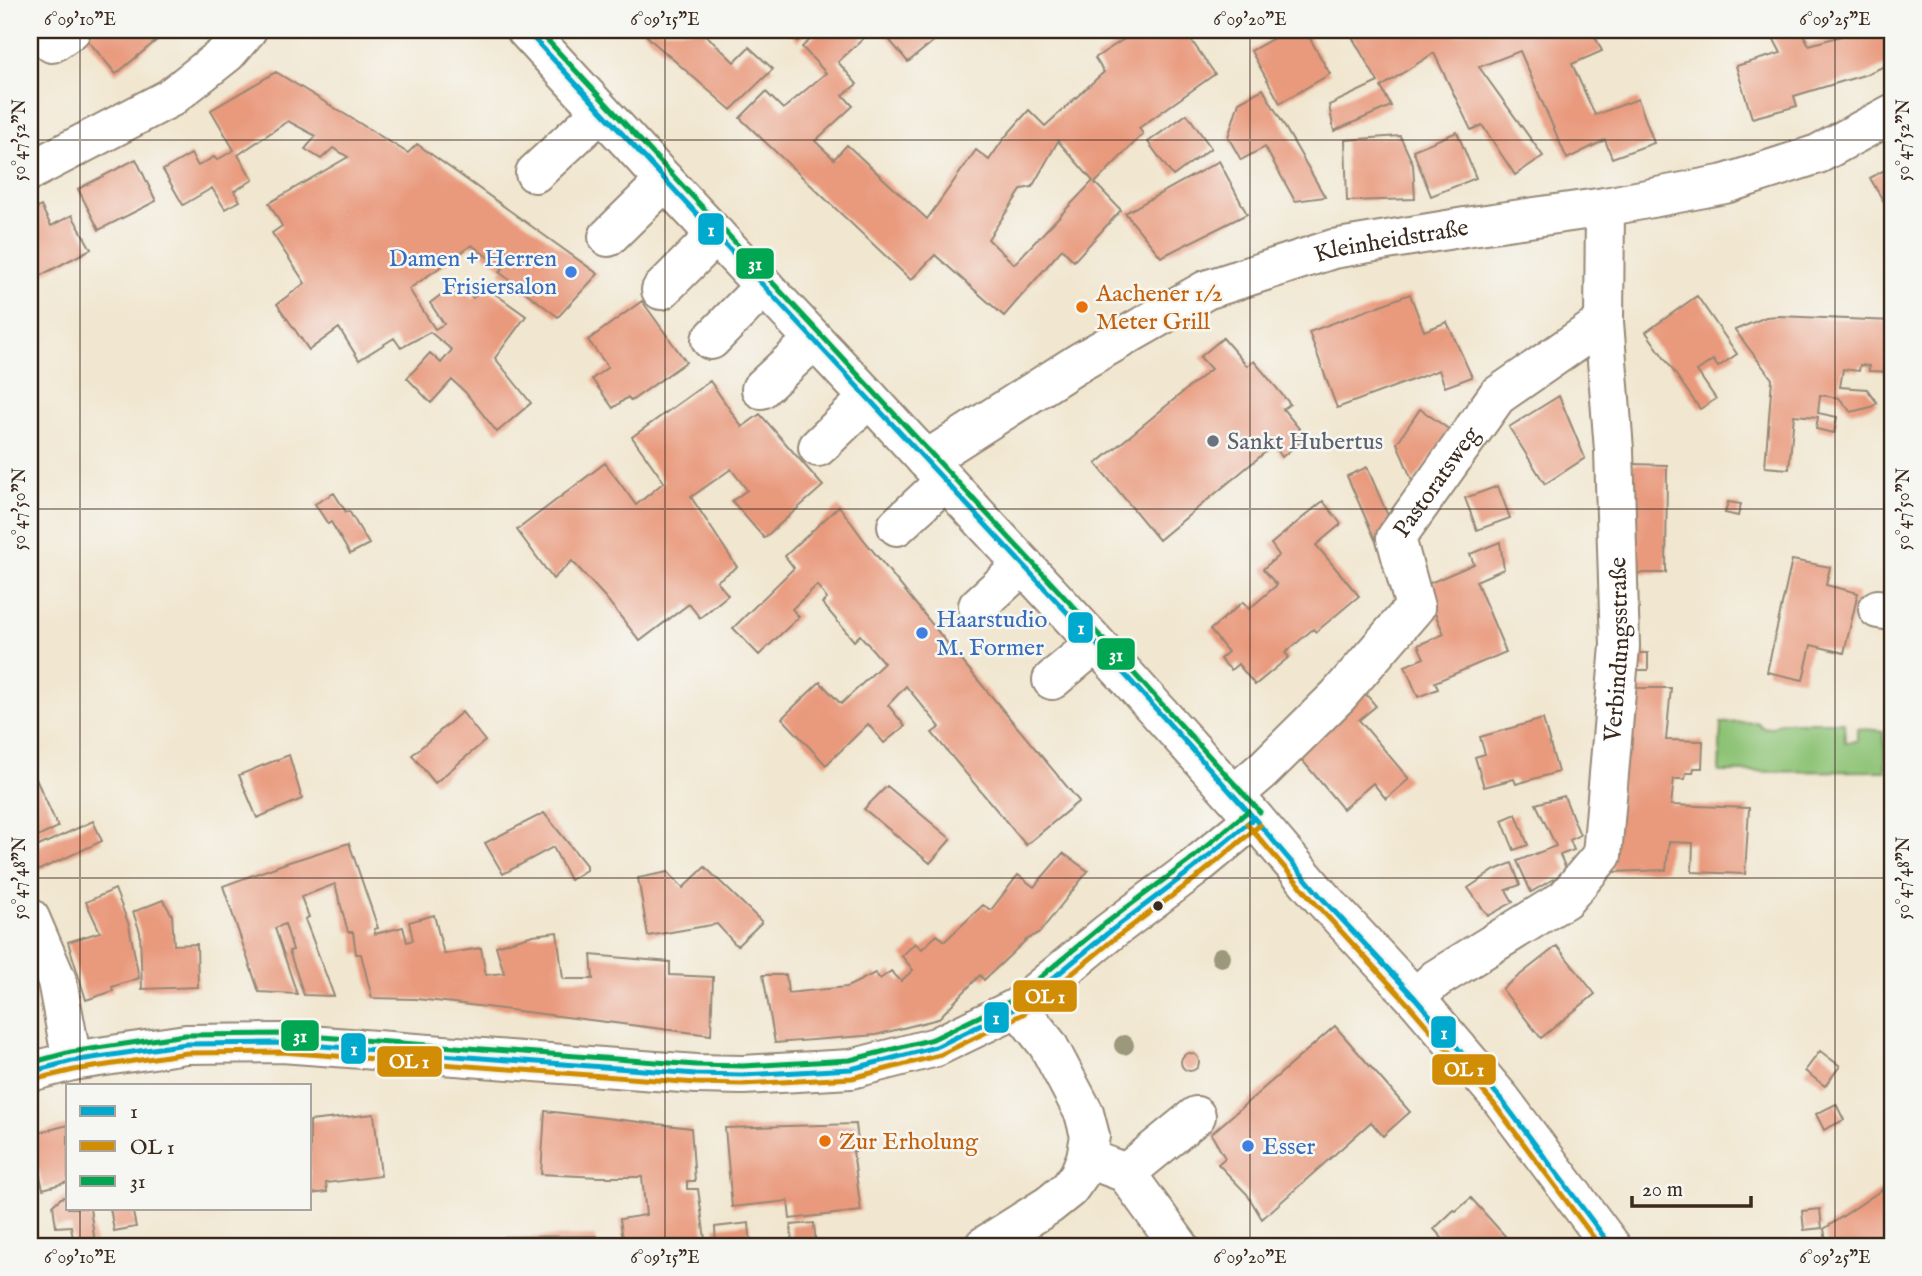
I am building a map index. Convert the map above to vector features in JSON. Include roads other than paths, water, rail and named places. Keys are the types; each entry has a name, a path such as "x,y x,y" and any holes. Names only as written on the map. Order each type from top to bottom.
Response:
{"street":[{"path":"30,171 170,98 228,52 247,30"},
{"path":"526,30 1096,644 1244,807 1321,897 1415,998 1501,1099 1611,1246"},
{"path":"535,173 601,112"},
{"name":"Kleinheidstraße","path":"897,526 935,470 1080,362 1206,290 1333,249 1605,207 1726,184 1818,153 1892,114"},
{"path":"608,237 665,181"},
{"name":"Verbindungsstraße","path":"1415,998 1436,979 1565,899 1602,855 1620,646 1614,450 1604,322 1605,207"},
{"path":"661,290 716,234"},
{"path":"711,340 764,286"},
{"name":"Pastoratsweg","path":"1244,807 1263,770 1338,696 1415,607 1396,538 1497,396 1604,322"},
{"path":"761,389 814,340"},
{"path":"818,447 869,398"},
{"path":"978,606 1023,565"},
{"path":"1052,680 1096,644"},
{"path":"30,1072 72,1061 186,1044 282,1043 696,1074 743,1075 851,1069 936,1047 1017,1007 1194,868 1244,807"},
{"path":"30,918 57,981 72,1061"},
{"path":"984,1246 1049,1205 1069,1189 1086,1158 1090,1136 1084,1113 1048,1045 1017,1007"},
{"path":"1126,1173 1196,1116"},
{"path":"1086,1158 1126,1173 1180,1246"}],"place":[{"name":"Damen + Herren Frisiersalon","path":"571,272"},
{"name":"Aachener 1/2 Meter Grill","path":"1082,307"},
{"name":"Sankt Hubertus","path":"1213,441"},
{"name":"Haarstudio M. Former","path":"922,633"},
{"name":"Zur Erholung","path":"825,1141"},
{"name":"Esser","path":"1248,1146"}]}
